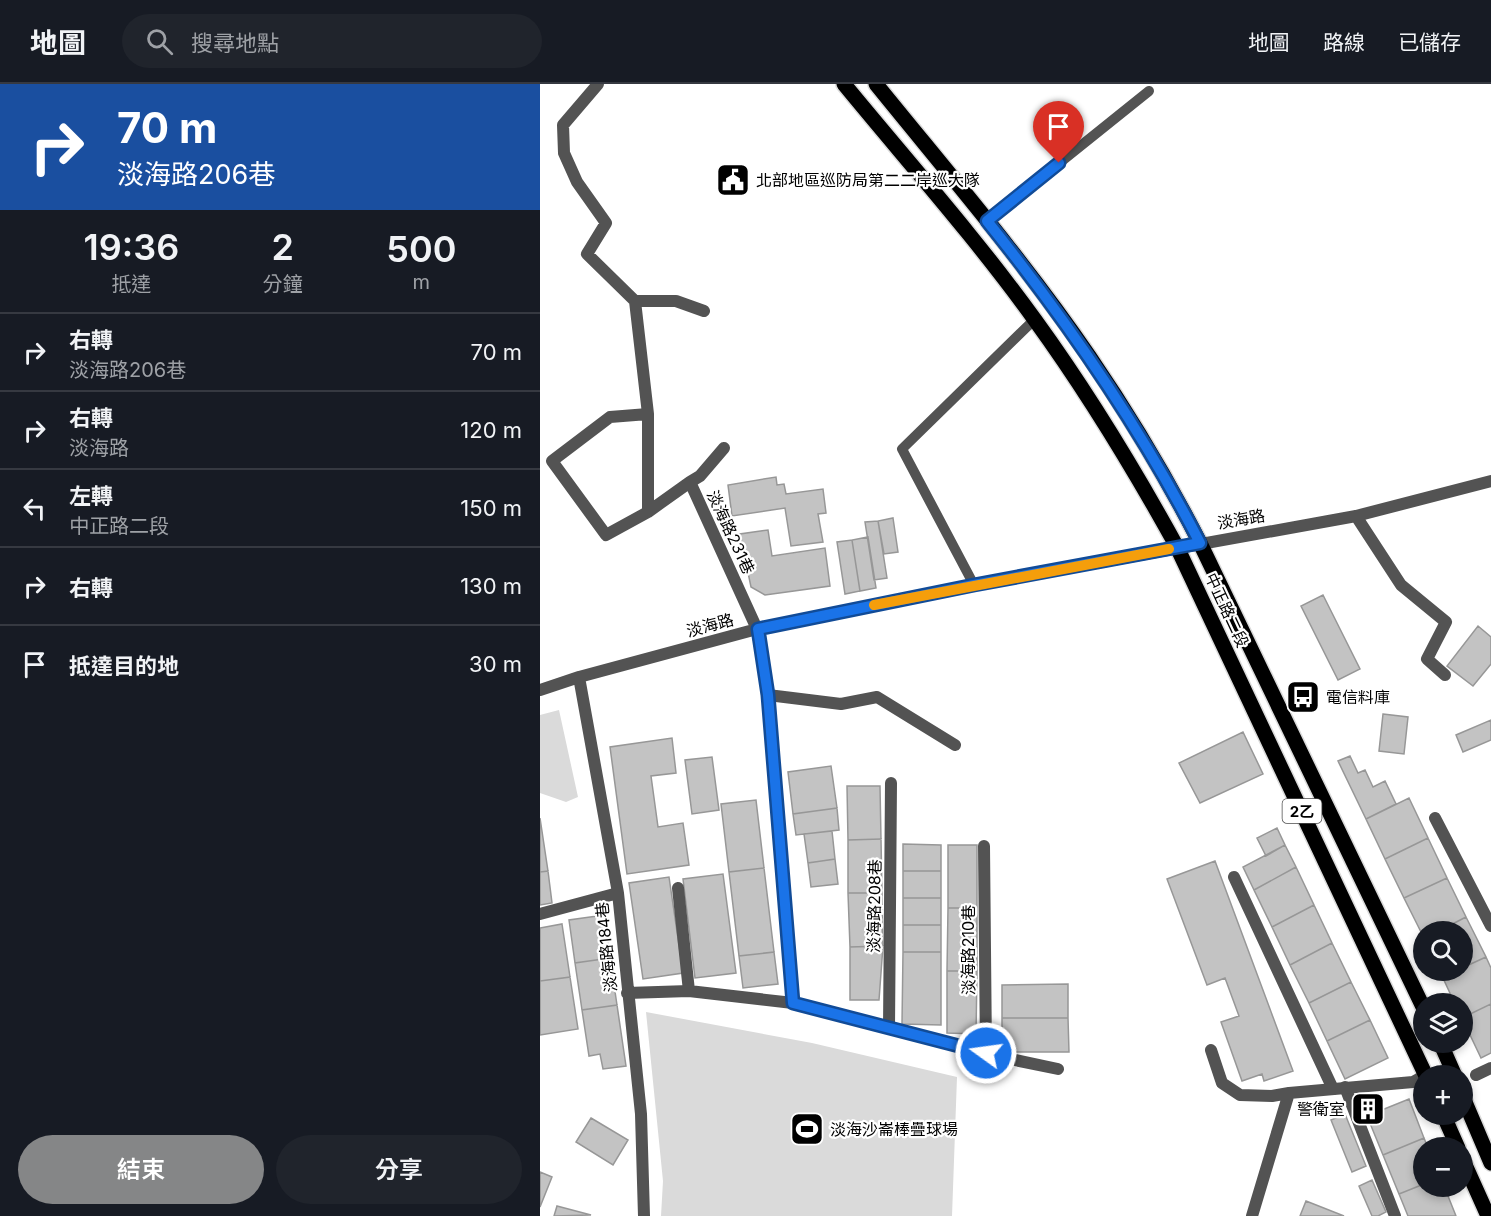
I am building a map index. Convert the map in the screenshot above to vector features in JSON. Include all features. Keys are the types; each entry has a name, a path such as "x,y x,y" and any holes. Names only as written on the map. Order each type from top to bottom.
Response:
{"main road":[{"name":"中正路二段","path":"844,84 1035,319 1103,419 1141,481 1177,547 1420,1065"},
{"name":"中正路二段","path":"876,84 987,221 1089,356 1166,477 1416,993"},
{"path":"1473,1121 1491,1163"},
{"path":"1473,1183 1488,1216"}],"street":[{"path":"598,84 563,125 564,153 577,182 606,223 587,254 635,301 648,414 648,512"},
{"path":"635,301 676,301 704,311"},
{"name":"淡海路231巷","path":"648,414 610,417 552,461 606,535 648,512 690,482 758,629 768,695 793,1003"},
{"path":"690,482 700,476 724,448"},
{"name":"淡海路","path":"540,690 579,676 758,629 974,585 1356,516 1491,482"},
{"path":"1356,516 1401,585 1446,622 1427,658 1445,675"},
{"name":"淡海路184巷","path":"579,676 618,893 641,1114 644,1216"},
{"path":"768,695 841,704 877,697 955,745"},
{"name":"淡海路208巷","path":"889,1029 891,783"},
{"path":"1435,818 1491,926"},
{"name":"淡海路210巷","path":"984,846 986,1053"},
{"path":"1234,877 1339,1088 1395,1216"},
{"path":"678,888 689,991"},
{"path":"540,914 618,893"},
{"path":"627,993 689,991 793,1003 889,1029 1058,1069"},
{"path":"1211,1050 1222,1083 1240,1095 1272,1096 1289,1092 1413,1082"},
{"path":"1476,1075 1491,1068"},
{"path":"1252,1216 1289,1092"}],"lane":[{"path":"987,221 1149,91"},
{"path":"974,585 902,449 1035,319"}],"shaded area":[{"path":"559,710 578,797 566,802 540,793 540,715"},
{"name":"淡海沙崙棒疊球場","path":"646,1012 812,1043 957,1077 952,1216 661,1216 663,1181"}],"building":[{"path":"776,477 777,485 784,484 786,494 823,489 826,513 818,514 823,542 791,546 785,508 732,516 728,485"},
{"path":"893,518 898,552 884,554 878,521"},
{"path":"878,521 887,578 874,580 865,522"},
{"path":"768,530 772,556 825,548 830,586 765,595 751,587 740,534"},
{"path":"868,537 876,588 860,591 852,540"},
{"path":"852,540 860,591 845,594 837,542"},
{"path":"1323,595 1360,669 1338,680 1301,606"},
{"path":"1478,626 1491,637 1491,664 1473,686 1447,666"},
{"path":"1383,714 1408,717 1404,754 1379,751"},
{"path":"1491,720 1491,740 1463,752 1456,735"},
{"path":"1243,732 1263,774 1200,803 1179,763"},
{"path":"672,738 676,773 651,776 658,827 683,823 689,865 627,874 610,747"},
{"path":"1350,756 1358,773 1365,770 1373,787 1385,781 1396,804 1366,819 1338,761"},
{"path":"712,757 719,810 692,814 685,760"},
{"path":"831,766 837,808 793,814 788,772"},
{"path":"847,786 880,786 881,839 848,840"},
{"path":"1409,798 1428,838 1385,859 1366,819"},
{"path":"756,800 764,868 729,872 721,804"},
{"path":"837,808 839,830 796,835 793,814"},
{"path":"540,818 548,871 540,872"},
{"path":"1277,828 1285,845 1266,856 1257,838"},
{"path":"832,831 835,859 808,863 804,834"},
{"path":"1428,838 1447,878 1404,898 1385,859"},
{"path":"881,839 882,893 848,893 848,840"},
{"path":"903,844 941,845 941,871 903,871"},
{"path":"948,845 977,845 977,908 948,908"},
{"path":"1285,845 1296,867 1254,890 1243,867"},
{"path":"835,859 838,884 811,887 808,863"},
{"path":"1215,861 1293,1071 1264,1081 1262,1074 1242,1081 1221,1022 1239,1016 1225,978 1207,985 1167,879"},
{"path":"1296,867 1314,905 1272,927 1254,890"},
{"path":"764,868 774,952 739,956 729,872"},
{"path":"548,871 552,903 540,905 540,872"},
{"path":"903,871 941,871 941,898 903,898"},
{"path":"723,874 736,973 695,978 683,879"},
{"path":"669,877 683,973 643,979 629,883"},
{"path":"1447,878 1466,917 1458,921 1416,921 1404,898"},
{"path":"848,893 882,893 883,946 850,947"},
{"path":"903,898 941,898 941,925 903,925"},
{"path":"1314,905 1332,943 1290,965 1272,927"},
{"path":"948,908 977,908 977,971 947,971"},
{"path":"604,915 610,958 575,963 569,920"},
{"path":"562,924 570,977 540,981 540,928"},
{"path":"903,925 941,925 941,952 903,952"},
{"path":"1473,931 1486,957 1473,963"},
{"path":"1332,943 1351,982 1309,1003 1290,965"},
{"path":"883,946 879,1000 850,1000 850,947"},
{"path":"774,952 778,984 743,988 739,956"},
{"path":"903,952 941,952 941,1025 902,1024"},
{"path":"1486,957 1491,968 1491,1004 1473,1013 1473,993 1450,993 1444,981 1473,981 1473,963"},
{"path":"610,958 617,1005 582,1010 575,963"},
{"path":"947,971 977,971 976,1034 947,1033"},
{"path":"570,977 578,1029 540,1035 540,981"},
{"path":"1351,982 1370,1020 1327,1041 1309,1003"},
{"path":"1068,984 1068,1018 1002,1018 1002,985"},
{"path":"1491,1004 1491,1053 1481,1058 1473,1041 1473,1013"},
{"path":"617,1005 626,1066 603,1069 600,1054 589,1056 582,1010"},
{"path":"1002,1018 1068,1018 1069,1052 1002,1052"},
{"path":"1370,1020 1388,1058 1345,1079 1327,1041"},
{"path":"1409,1099 1413,1109 1413,1125 1419,1125 1424,1137 1413,1137 1413,1143 1383,1155 1367,1116"},
{"path":"1345,1114 1366,1166 1352,1172 1331,1120"},
{"path":"591,1118 628,1140 613,1165 576,1142"},
{"path":"1413,1143 1413,1188 1399,1194 1383,1155"},
{"path":"540,1172 552,1177 540,1207"},
{"path":"1372,1180 1386,1212 1378,1216 1372,1216 1359,1186"},
{"path":"1413,1188 1413,1197 1448,1197 1456,1216 1408,1216 1399,1194"},
{"path":"1306,1201 1344,1216 1300,1216"},
{"path":"557,1206 591,1215 554,1216"}],"slow traffic":[{"path":"874,605 1169,549"}],"place":[{"name":"北部地區巡防局第二二岸巡大隊","path":"733,180"},
{"name":"電信料庫","path":"1303,697"},
{"name":"警衛室","path":"1368,1109"},
{"name":"淡海沙崙棒疊球場","path":"807,1129"}],"route":[{"path":"986,1053 793,1003 768,695 758,629 974,585 1200,543 1166,477 1089,356 987,221 1059,163"}]}
